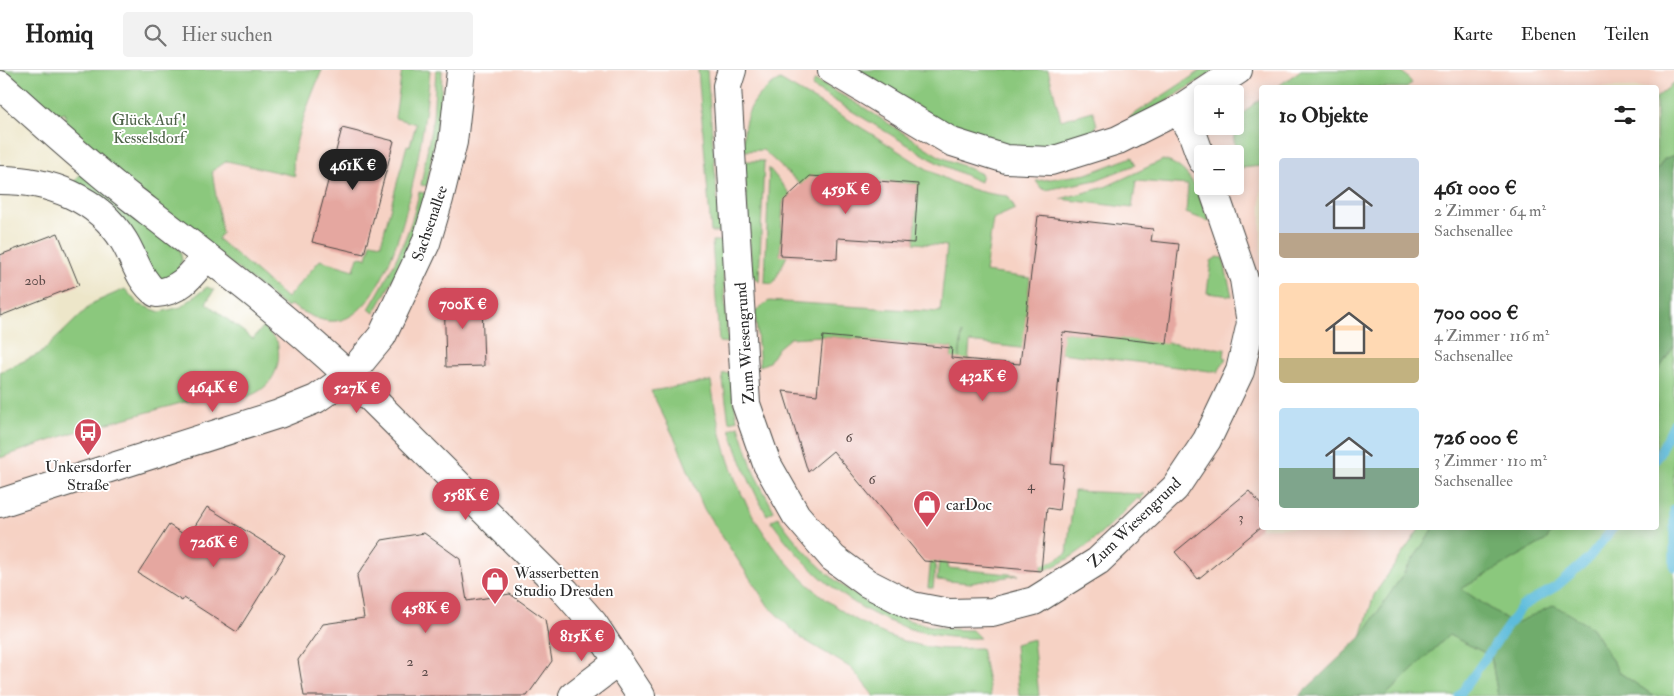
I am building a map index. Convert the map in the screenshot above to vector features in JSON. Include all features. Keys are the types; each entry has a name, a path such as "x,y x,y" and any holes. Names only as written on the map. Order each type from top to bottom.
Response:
{"street":[{"name":"Sachsenallee","path":"0,503 279,414 316,399 349,376 382,336 426,242 453,142 460,70"},
{"name":"Zum Wiesengrund","path":"732,70 727,86 746,404 767,464 796,516 833,558 867,583 912,606 949,614 992,612 1034,601 1098,562 1175,488 1207,440 1240,371 1251,322 1244,279 1215,195"},
{"path":"832,70 952,142 1006,159 1051,161 1118,140 1178,110 1238,70"},
{"path":"0,85 134,200 171,227 320,349 349,376 566,592 593,623 641,696"},
{"path":"1178,110 1193,135 1197,145"},
{"path":"0,180 18,180 49,186 71,194 94,206 124,241 142,278 156,293 175,290 187,280 206,257"},
{"path":"573,696 619,661"}],"shaded area":[{"path":"205,70 1674,70 1674,144 1659,167 1659,85 1259,85 1259,530 1433,530 1361,637 1299,696 991,696 980,648 949,649 959,696 0,696 0,458 72,433 256,345 273,326 287,299 217,239 222,233 212,171"}],"green space":[{"name":"Glück Auf ! Kesselsdorf","path":"0,70 322,70 297,139 293,166 295,176 227,161 212,171 222,233 218,239 287,298 320,260 354,270 358,257 367,258 371,242 381,244 407,145 410,146 416,124 395,118 402,70 430,70 423,130 406,212 393,252 378,286 359,310 336,321 318,319 290,305 287,308 92,153 86,141 65,122 65,112 48,117 0,74"},
{"path":"436,70 442,70 441,98 427,186 421,185 433,117"},
{"path":"698,70 707,70 720,232 711,232"},
{"path":"859,70 1048,70 1061,120 1093,111 1097,125 1089,140 1050,150 1016,149 955,130"},
{"path":"1202,70 1216,70 1133,122 1130,117"},
{"path":"1301,70 1401,70 1412,83 1410,85 1280,85"},
{"path":"780,80 952,182 988,193 1008,196 1015,209 993,219 985,272 1030,278 1025,328 1225,349 1224,357 1226,358 1218,372 970,342 948,568 1019,575 971,583 937,580 962,333 933,588 928,588 952,348 823,336 790,338 778,348 769,362 760,366 755,311 769,301 940,312 947,246 914,243 918,184 812,177 801,185 763,150 744,151 744,129 750,109 762,93"},
{"path":"815,80 863,107 939,156 982,174 980,182 936,162 812,87"},
{"path":"1674,83 1674,155 1664,159 1659,167 1659,96"},
{"path":"1259,101 1259,166 1244,168 1244,145 1235,145 1234,135 1244,135 1244,113"},
{"path":"1674,155 1674,346 1659,369 1659,167 1664,159"},
{"path":"1132,157 1135,165 1096,180 1046,190 1041,188 1036,181 1087,174"},
{"path":"1163,160 1181,169 1188,176 1194,184 1194,195 1199,195 1210,222 1186,213 1188,185 1136,181 1132,208 1060,199 1105,187"},
{"path":"744,161 764,161 759,282 752,276"},
{"path":"769,168 790,194 783,203 780,255 787,256 773,284 765,283"},
{"path":"82,172 180,250 182,260 176,274 160,282 74,182"},
{"path":"419,192 425,193 411,240 398,270 374,313 369,309 385,281 405,238"},
{"path":"712,241 721,241 728,343 719,342"},
{"path":"1217,257 1223,258 1232,296 1207,293 1211,261"},
{"path":"207,287 214,290 206,303 253,339 263,327 277,341 277,368 274,376 263,389 246,397 243,386 72,433 0,458 0,372 41,353 93,303 125,289 138,304 160,312 181,307"},
{"path":"1674,346 1674,696 1654,696 1620,673 1592,628 1514,624 1461,589 1546,540 1553,530 1659,530 1659,369"},
{"path":"730,373 737,420 729,422 722,374"},
{"path":"711,381 719,427 733,473 747,504 765,534 787,562 812,588 840,610 870,627 902,640 935,648 981,648 991,696 874,696 851,668 801,638 769,607 704,509 677,443 651,391"},
{"path":"739,426 754,473 774,511 767,515 746,473 730,429"},
{"path":"1074,491 1144,494 1140,501 1138,498 1105,531 1081,550 1055,566 1041,571 1042,565 1054,561 1067,553"},
{"path":"778,517 796,541 816,562 838,582 861,598 886,612 913,622 942,628 972,630 980,638 948,637 917,631 888,621 861,607 836,590 812,569 771,521"},
{"path":"1419,530 1433,530 1361,637 1374,595"},
{"path":"1433,530 1553,530 1546,540 1461,589 1514,624 1554,605 1592,628 1620,673 1654,696 1498,696 1491,656 1449,635 1385,696 1299,696 1361,637"},
{"path":"1449,635 1491,656 1498,696 1385,696"},
{"path":"1033,639 1039,696 1019,696 1015,644"}],"building":[{"path":"342,128 394,141 364,254 312,242"},
{"path":"810,176 918,184 914,243 838,238 837,259 780,256 784,200"},
{"path":"1038,216 1153,229 1151,241 1179,244 1167,344 1063,332 1051,464 1064,465 1059,510 1047,508 1041,571 924,561 833,451 808,472 783,391 817,395 823,336 952,348 951,358 1020,364"},
{"path":"58,233 79,285 0,316 0,255"},
{"path":"444,290 470,290 471,304 482,303 484,366 446,367"},
{"path":"1249,491 1259,503 1259,529 1198,579 1175,552"},
{"path":"207,507 285,555 237,632 184,598 182,601 138,573 169,525 188,537"},
{"path":"424,533 460,559 467,601 510,594 545,619 552,661 527,696 304,696 298,660 323,624 364,618 357,576 382,540"}],"waterway":[{"path":"1659,454 1674,423"},
{"path":"1674,509 1674,567"},
{"path":"1459,696 1521,607 1557,586 1588,559 1611,530"}],"place":[{"name":"Unkersdorfer Straße","path":"88,456"},
{"name":"carDoc","path":"927,528"},
{"name":"Wasserbetten Studio Dresden","path":"495,605"}]}
